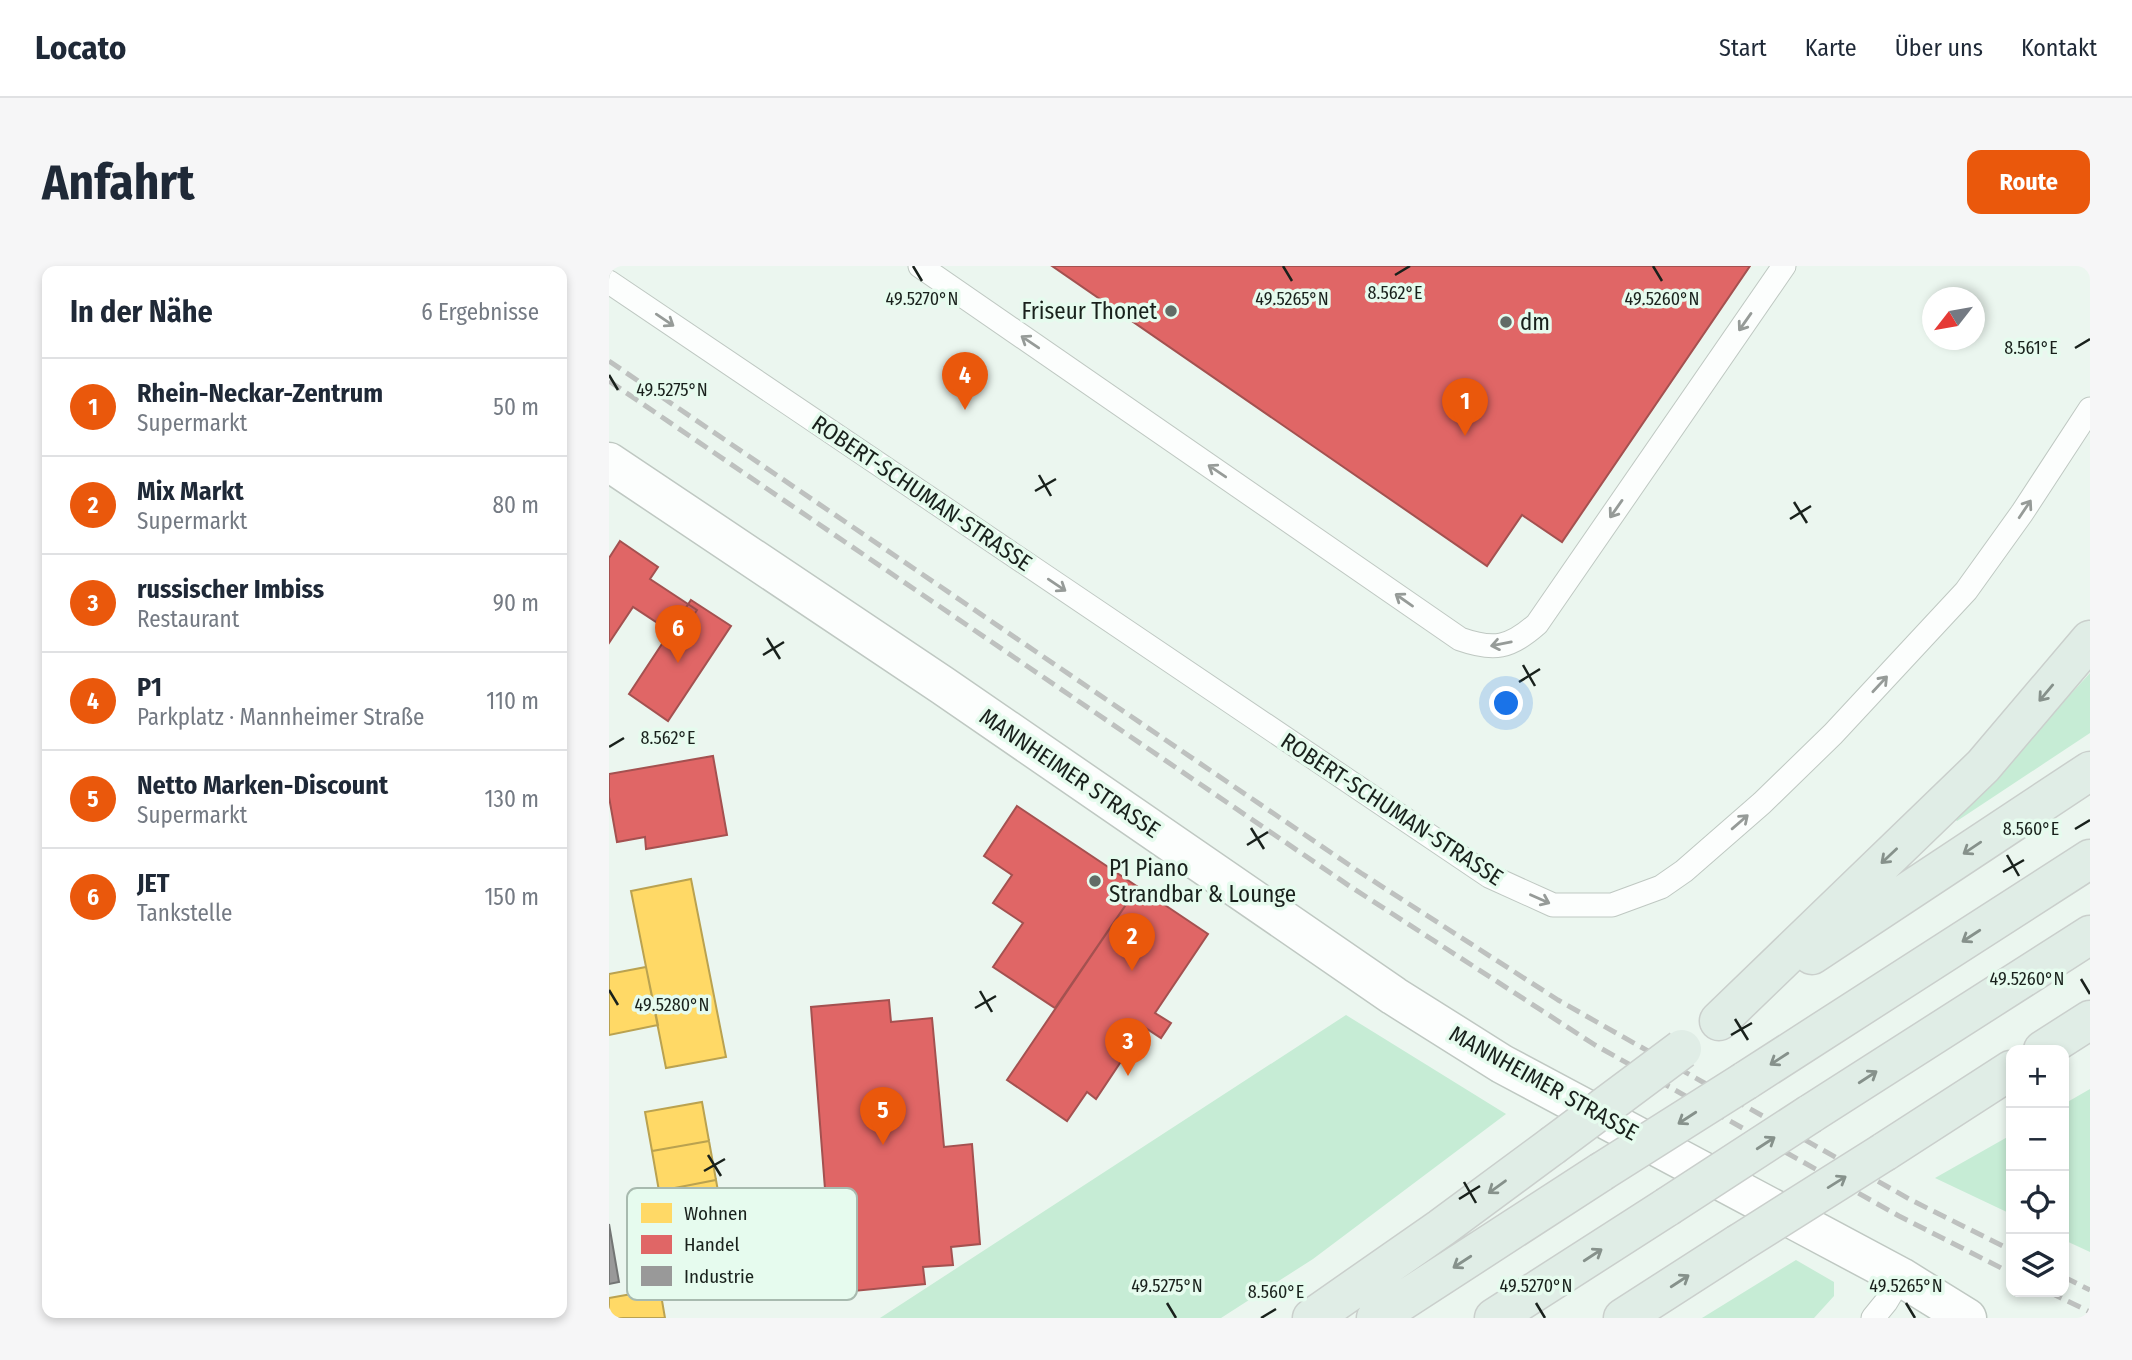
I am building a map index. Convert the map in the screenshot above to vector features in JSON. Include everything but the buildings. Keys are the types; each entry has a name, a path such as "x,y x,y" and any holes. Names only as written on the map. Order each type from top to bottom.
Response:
{"highway":[{"path":"1719,1021 1983,766 2090,640"},
{"path":"1312,1318 1441,1228 1719,1021 1830,943 2090,771"},
{"path":"1375,1318 2090,859"},
{"path":"1494,1318 2090,935"},
{"path":"2051,1045 2090,1020"},
{"path":"2069,1060 2090,1050"},
{"path":"1623,1318 2006,1073"},
{"path":"1958,1104 2006,1085"}],"main road":[{"name":"MANNHEIMER STRASSE","path":"609,462 942,685 1394,996 1502,1064 1901,1277 1967,1318"}],"lane":[{"path":"921,266 1460,639 1479,646 1494,647 1521,638 1537,624 1784,266"},
{"name":"ROBERT-SCHUMAN-STRASSE","path":"609,282 1478,869 1553,905 1612,905 1661,887 1684,871 1762,803 1833,734 1966,591 2022,513 2090,409"},
{"path":"1873,1318 1901,1277"}],"green space":[{"path":"2090,673 2090,733 1957,821 1954,818"},
{"path":"1346,1015 1506,1114 1313,1259 1221,1318 880,1318"},
{"path":"2090,1089 2090,1252 2069,1242 2069,1101"},
{"path":"2006,1138 2006,1212 1935,1178"},
{"path":"1796,1260 1834,1282 1834,1296 1814,1318 1702,1318"}],"railway":[{"path":"609,361 1361,873 1558,1000 1911,1200 2006,1248"},
{"path":"609,381 1351,887 1595,1045 1899,1216 2006,1270"},
{"path":"2069,1280 2090,1290"},
{"path":"2059,1297 2090,1312"}],"place":[{"name":"Friseur Thonet","path":"1171,311"},
{"name":"dm","path":"1506,322"},
{"name":"P1","path":"965,410"},
{"name":"Rhein-Neckar-Zentrum","path":"1465,436"},
{"name":"JET","path":"678,663"},
{"name":"P1 Piano Strandbar & Lounge","path":"1095,881"},
{"name":"Mix Markt","path":"1132,971"},
{"name":"russischer Imbiss","path":"1128,1076"},
{"name":"Netto Marken-Discount","path":"883,1145"}]}
